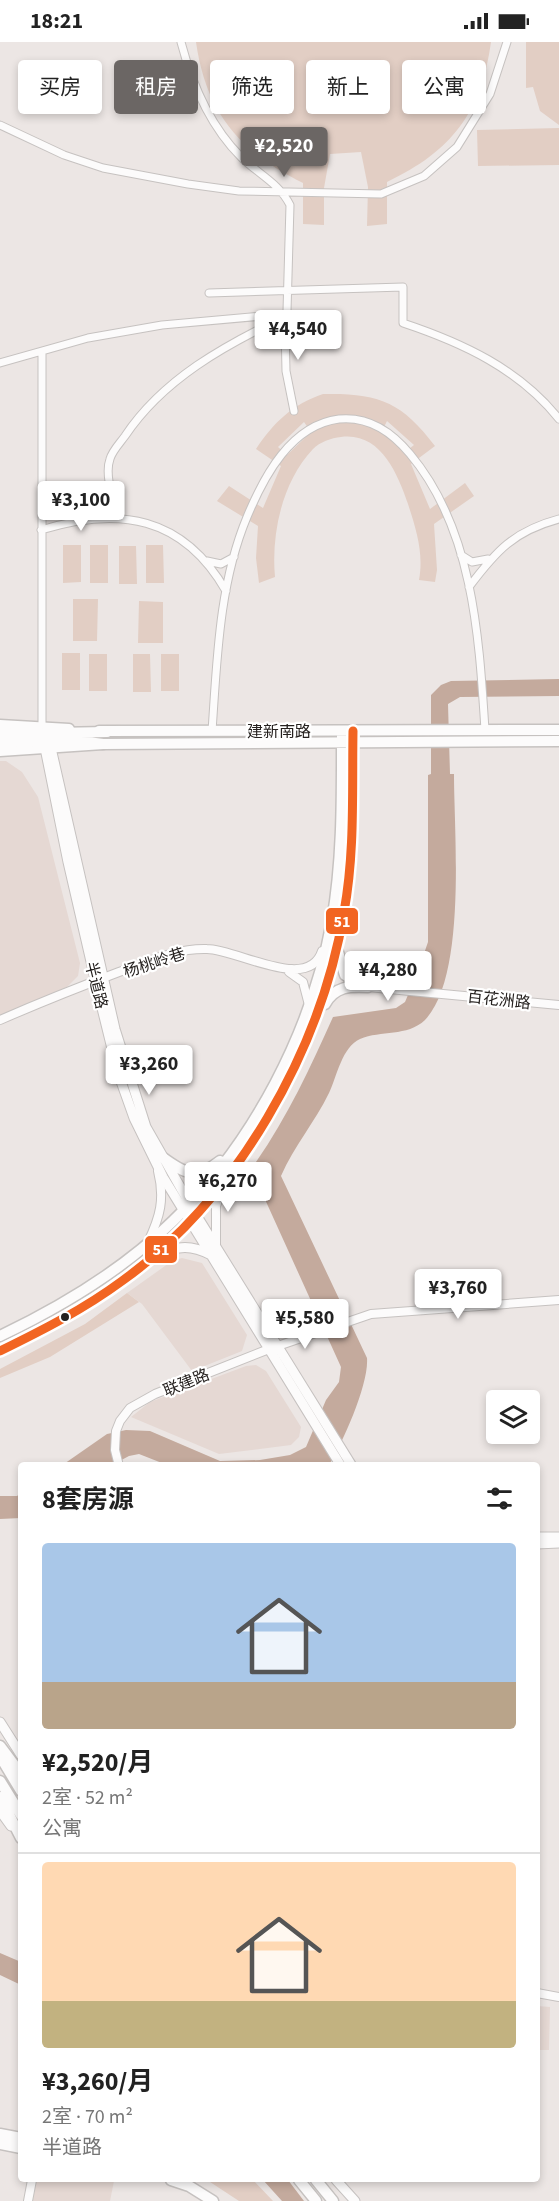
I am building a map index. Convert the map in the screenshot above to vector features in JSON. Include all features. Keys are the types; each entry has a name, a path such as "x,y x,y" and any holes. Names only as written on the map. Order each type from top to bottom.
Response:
{"main road":[{"name":"建新南路","path":"0,725 107,732 559,730"},
{"path":"0,1336 85,1291 190,1211 226,1178 275,1106 314,1023 337,947 350,866 347,731"},
{"path":"0,734 107,732"},
{"path":"0,742 80,741 104,744"},
{"name":"建新南路","path":"0,751 104,744 559,741"},
{"path":"140,1268 190,1211 234,1149 275,1083 309,1006 332,921 339,863 347,743"},
{"name":"半道路","path":"48,748 99,979 142,1117 159,1161 190,1211 216,1246 338,1462"},
{"path":"337,947 340,966 345,975 368,987"},
{"path":"314,1023 319,1020 327,999 336,990 349,986 368,987"},
{"path":"159,1161 185,1172 195,1173 210,1169 234,1149"},
{"name":"半道路","path":"190,1211 213,1257 320,1414 350,1462"},
{"path":"0,1350 66,1318 165,1252 181,1246 194,1248 213,1257"},
{"path":"540,1537 559,1537"},
{"path":"540,1544 559,1543"},
{"path":"0,1722 18,1750"},
{"path":"0,1746 18,1770"},
{"path":"0,1756 18,1786"},
{"path":"0,1781 18,1810"},
{"path":"0,1797 18,1832"},
{"path":"0,1811 18,1834"},
{"path":"0,2134 18,2137"},
{"path":"0,2144 18,2147"},
{"path":"177,2182 189,2186 213,2201"},
{"path":"189,2182 223,2201"},
{"path":"301,2182 316,2201"},
{"path":"318,2182 333,2201"},
{"path":"338,2182 355,2201"}],"street":[{"path":"118,518 110,483 109,459 134,423 160,392 196,366 282,318 287,311 290,206 283,191 243,159 225,139 195,85 181,42"},
{"path":"0,125 64,155 103,168 239,191 374,195 397,190 424,176 450,155 475,122 494,84 507,42"},
{"path":"209,293 403,287 403,323 451,339 482,355 518,378 548,404 559,419"},
{"path":"0,363 88,338 162,325 274,315 282,318 285,325 286,371 294,411"},
{"path":"42,352 42,727"},
{"path":"212,731 218,650 226,591 234,557 251,509 279,458 307,430 324,422 344,418 364,421 381,427 405,448 433,487 460,555 469,587 480,666 485,730"},
{"path":"41,530 86,518 118,518 164,531 189,545 204,559 226,591"},
{"path":"469,587 490,558 512,539 559,519"},
{"path":"460,555 476,563 490,558"},
{"path":"204,559 221,564 234,557"},
{"path":"278,967 297,971 314,965 319,958 332,921"},
{"name":"杨桃岭巷","path":"0,1020 99,979 171,953 195,949 224,951 278,967"},
{"path":"278,967 303,982 309,1006"},
{"name":"百花洲路","path":"368,987 559,1005"},
{"path":"148,1243 162,1208 159,1161"},
{"path":"216,1246 216,1206 226,1178"},
{"name":"联建路","path":"118,1462 115,1450 116,1431 123,1416 141,1401 352,1318 377,1313 559,1300"},
{"path":"540,1994 559,1997"},
{"path":"28,2201 32,2182"}],"shaded area":[{"path":"196,42 491,42 486,67 486,60 402,60 402,114 468,114 446,143 410,170 387,182 387,224 367,226 368,187 361,152 330,154 324,188 324,225 303,224 303,183 261,158 230,128 221,114 294,114 294,60 210,60 210,94"},
{"path":"526,42 559,42 559,125 540,111 533,87 526,88"},
{"path":"559,128 559,165 478,166 477,130"},
{"path":"323,394 359,395 374,398 399,410 423,431 435,446 411,464 430,509 465,483 474,496 434,524 437,570 435,582 419,580 421,560 416,532 404,492 392,467 376,448 366,441 355,437 341,437 326,441 313,449 293,477 277,526 275,577 259,583 256,558 258,526 217,501 229,486 263,508 281,466 256,449 285,415 312,398","holes":["387,421 414,445 404,453 382,431","304,422 311,432 287,455 278,447"]},
{"path":"63,545 81,545 81,582 63,583"},
{"path":"90,545 108,545 108,583 90,583"},
{"path":"146,545 163,545 164,583 146,583"},
{"path":"119,546 136,546 137,584 119,584"},
{"path":"73,599 98,599 97,641 73,641"},
{"path":"139,601 163,602 163,643 138,643"},
{"path":"62,653 80,653 80,690 62,690"},
{"path":"89,654 107,654 107,691 89,691"},
{"path":"133,654 150,654 151,692 133,692"},
{"path":"161,654 179,654 179,691 161,691"},
{"path":"559,679 559,696 460,697 448,704 450,774 454,774 455,903 453,938 447,971 438,999 425,1020 418,1025 402,1031 368,1036 349,1048 329,1093 281,1176 367,1358 367,1369 360,1397 348,1428 331,1462 159,1462 139,1454 118,1462 67,1462 107,1434 126,1430 150,1431 220,1461 260,1460 290,1455 306,1447 326,1400 339,1382 341,1367 263,1195 256,1162 288,1109 333,1017 396,1008 405,1002 417,974 428,942 428,775 431,774 431,695 441,685 451,681"},
{"path":"0,761 6,761 22,772 38,797 80,963 78,976 67,987 0,1016"},
{"path":"182,1258 202,1263 247,1335 242,1351 192,1371 142,1304 127,1293 172,1261"},
{"path":"127,1293 139,1302 50,1357 0,1378 0,1369 85,1324"},
{"path":"256,1365 266,1371 301,1427 299,1437 291,1445 219,1454 131,1417 150,1402 246,1366"},
{"path":"0,1496 17,1496 18,1518 0,1519"},
{"path":"0,1953 18,1961 18,1984 0,1975"},
{"path":"540,2006 550,2007 549,2050 540,2050"},
{"path":"36,2182 114,2182 110,2201 33,2201"},
{"path":"210,2182 255,2182 273,2201 239,2201"},
{"path":"265,2182 290,2182 304,2201 282,2201"}],"transit line":[{"name":"51","path":"0,1351 93,1301 164,1247 202,1208 237,1165 268,1118 294,1068 316,1016 333,964 344,912 350,867 353,731"}]}
